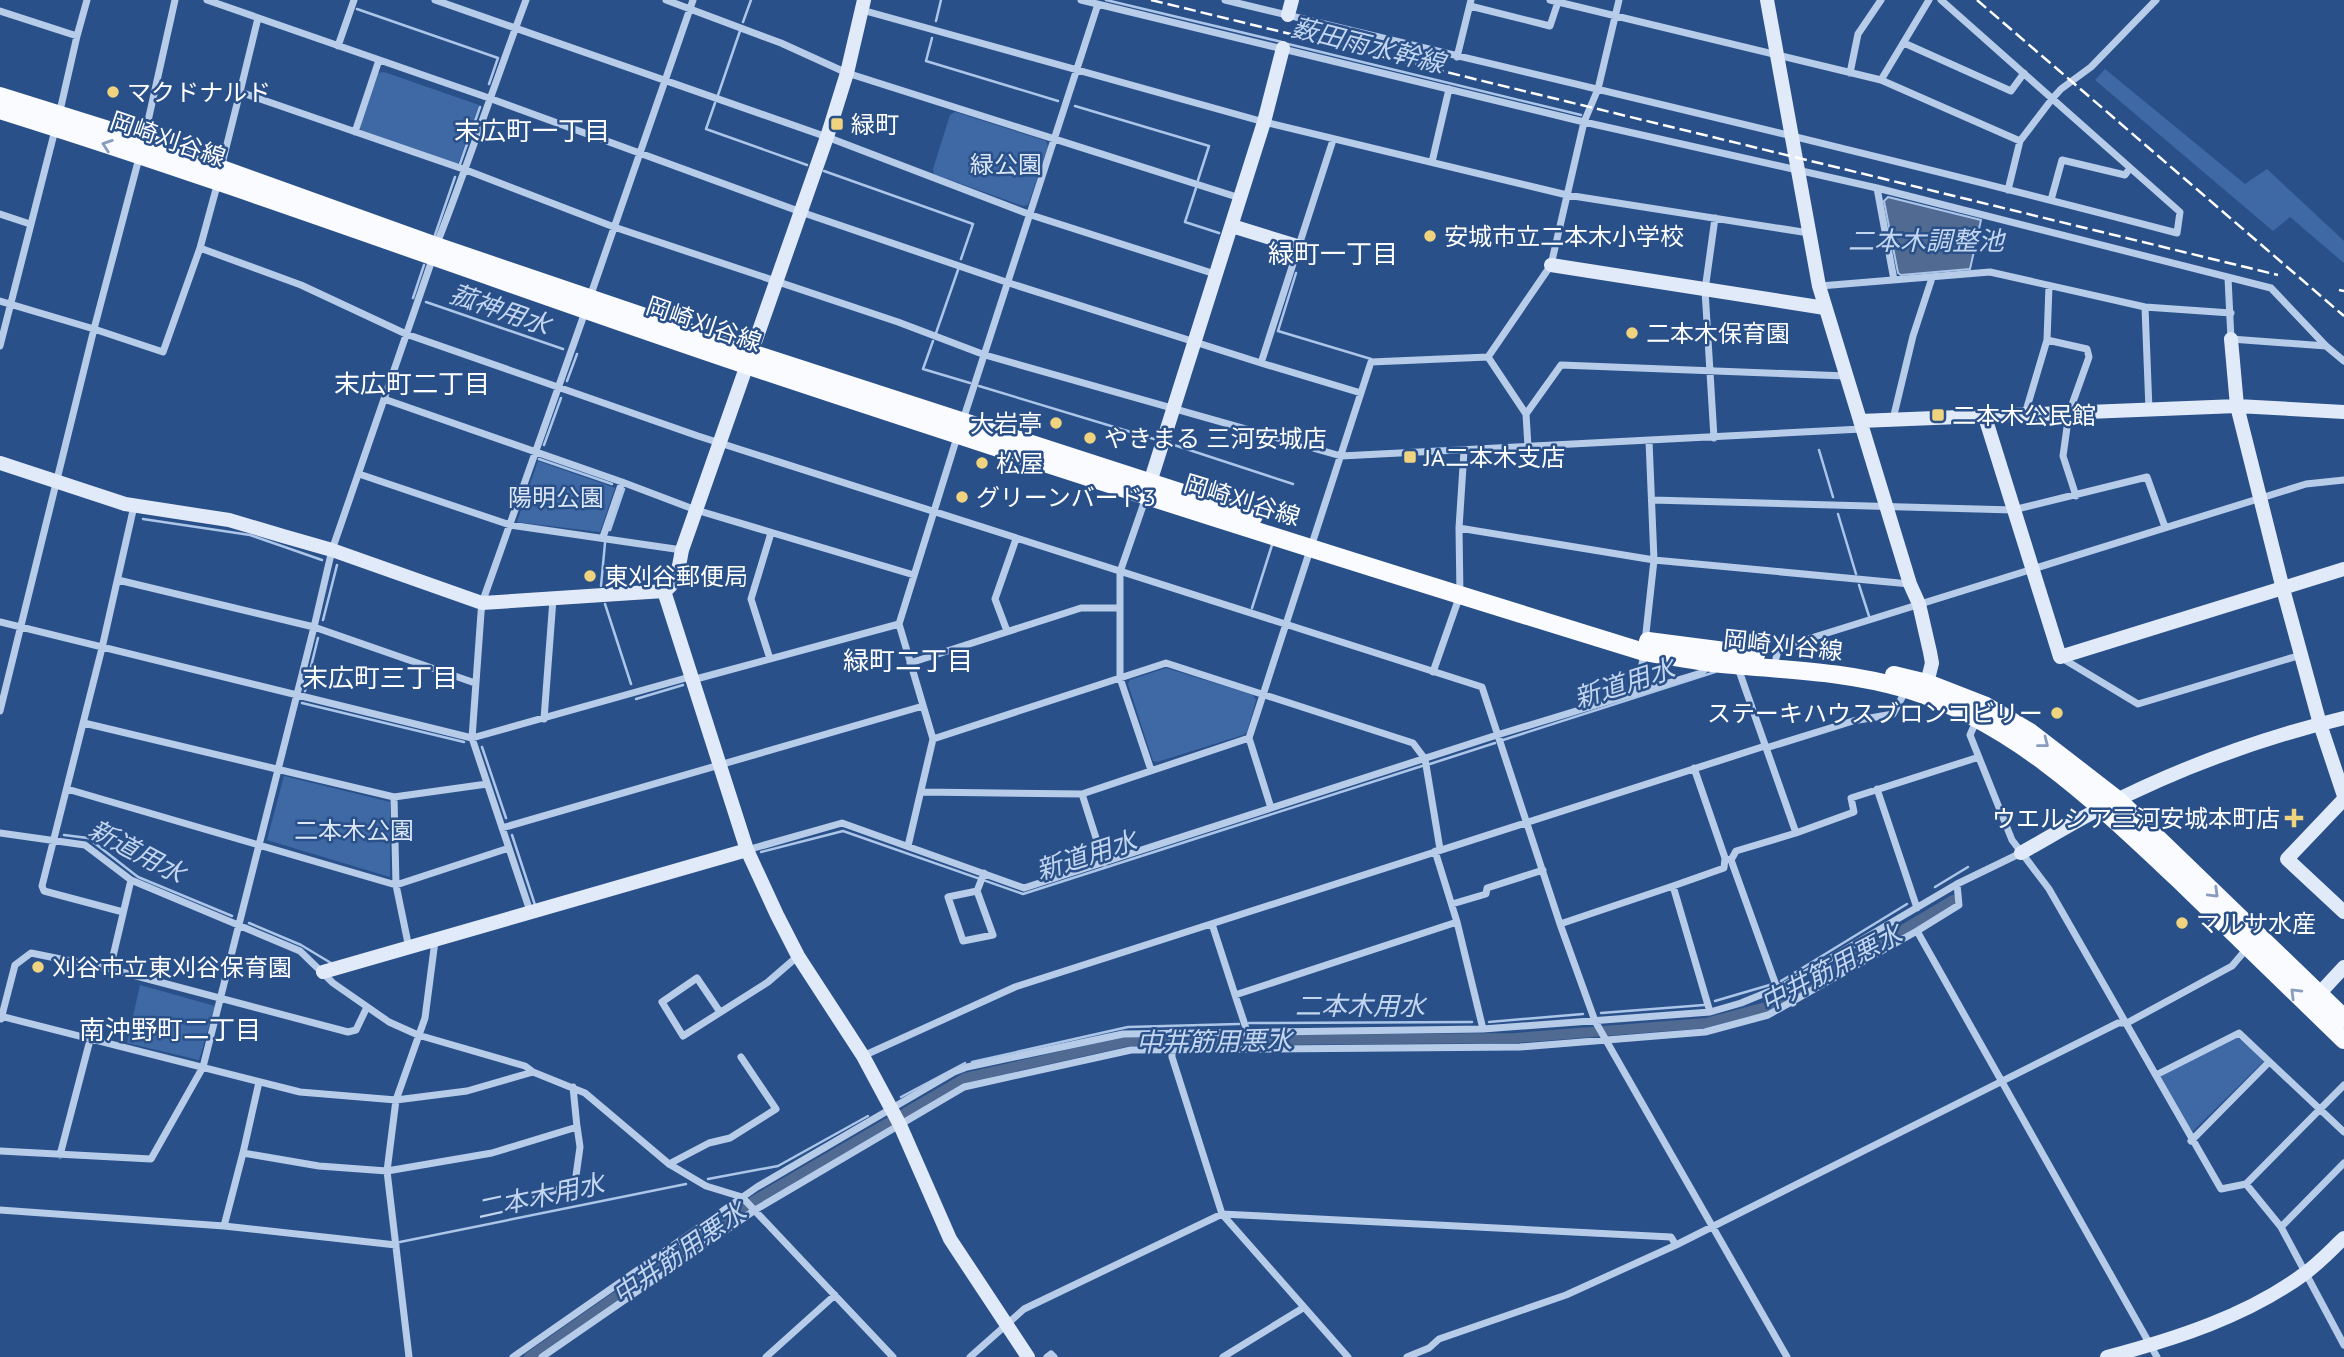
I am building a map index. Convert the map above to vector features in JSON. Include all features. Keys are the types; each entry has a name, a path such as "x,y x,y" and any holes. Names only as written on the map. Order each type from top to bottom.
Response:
{"main road":[{"name":"岡崎刈谷線","path":"0,96 57,121 142,148 749,359 1460,589 1645,646 1712,663 1847,675 1907,689 1977,718 2110,804 2344,1041"},
{"name":"岡崎刈谷線","path":"0,110 57,121"},
{"name":"岡崎刈谷線","path":"1645,646 1860,667 1927,683 1986,706 2030,732 2344,1018"}],"street":[{"path":"0,346 87,0"},
{"path":"0,711 55,482 142,148 175,0"},
{"path":"207,0 489,98 801,212 1009,283 1361,393"},
{"path":"338,46 354,0"},
{"path":"435,0 827,138 1031,215 1216,274"},
{"path":"0,1151 151,1159 203,1067 332,550 489,98 526,0"},
{"path":"666,0 691,4 846,73 1240,198"},
{"path":"1081,0 1584,122 1877,188 2271,288 2326,346 2344,361"},
{"path":"1225,0 1598,89 2177,233 2180,212 1941,0"},
{"path":"1288,15 1292,0"},
{"path":"1488,357 1551,265 1584,122 1598,89 1619,0"},
{"path":"1767,0 1819,286 1910,584 1919,604 1932,663 1927,683"},
{"path":"1850,73 1858,34 1881,0"},
{"path":"1881,80 1930,0"},
{"path":"2008,190 2020,141 2052,99 2060,89 2091,67 2156,0"},
{"path":"1457,57 1470,3 1550,26 1554,1 1881,80 2020,141"},
{"path":"530,911 472,738 482,603 691,4"},
{"path":"908,846 933,739 899,624 1098,4"},
{"path":"0,463 134,505 229,520 332,550 482,603 664,591 673,583 682,550 827,138 863,5 1077,70 1333,140 1567,195 1809,233"},
{"path":"0,11 77,36"},
{"path":"0,301 163,352 200,248 258,18"},
{"path":"1904,43 2011,91 2024,74"},
{"path":"1151,770 1120,678 1120,572 1232,226 1264,122 1283,48"},
{"path":"355,132 379,60"},
{"path":"1432,162 1449,89"},
{"path":"240,92 466,170 614,227 985,355 1340,456 1714,438 1861,425 1892,419 2236,406 2344,412"},
{"path":"1261,363 1333,140"},
{"path":"2051,200 2062,160 2126,175 2130,168"},
{"path":"1877,188 1895,280"},
{"path":"0,214 30,224"},
{"path":"1714,438 1706,290 1715,218"},
{"path":"1232,226 1300,247"},
{"path":"200,248 301,285 406,334 559,388 1016,539 1482,687 1595,1021 1787,1357"},
{"path":"1551,265 1825,308"},
{"path":"1819,286 1990,272 2145,307 2231,313"},
{"path":"1892,419 1913,336 1933,278"},
{"path":"2228,278 2236,406 2320,724 2344,798 2287,859 2344,912"},
{"path":"2025,415 2048,340 2049,286"},
{"path":"2145,307 2149,410"},
{"path":"2048,340 2087,349 2089,357 2069,413 2063,456 2076,496"},
{"path":"2231,340 2326,346"},
{"path":"1271,808 1249,738 1371,362 1488,357"},
{"path":"1488,357 1527,414 1528,447"},
{"path":"1527,414 1561,365 1846,376"},
{"path":"384,399 696,510 914,575"},
{"path":"1985,417 2060,657 2138,704 2302,655"},
{"path":"1634,694 1645,646 1654,559 1649,441"},
{"path":"1433,672 1460,589 1459,528 1464,451"},
{"path":"359,474 510,525 682,550"},
{"path":"1652,500 2013,510 2147,477 2165,527"},
{"path":"1776,658 1779,648 2259,497 2306,484 2344,480"},
{"path":"603,537 622,482"},
{"path":"123,912 44,891 42,886 102,648 134,505"},
{"path":"1459,528 1654,559 1910,584"},
{"path":"769,659 751,599 771,533"},
{"path":"1007,631 995,599 1016,539"},
{"path":"2060,657 2344,569"},
{"path":"118,580 314,627 475,683"},
{"path":"664,591 747,850 798,956 863,1056 896,1118 950,1239 1028,1357"},
{"path":"544,719 553,598"},
{"path":"909,663 1081,608 1119,608"},
{"path":"0,622 295,697 472,738 899,624"},
{"path":"933,739 1166,663 1413,743 1425,759 1438,850 1483,1029"},
{"path":"323,972 842,823 1024,888 1497,735 1701,673 1712,663"},
{"path":"1737,665 1796,834"},
{"path":"863,1056 1015,987 1694,768 1853,721 1893,714 1907,689"},
{"path":"502,828 923,706"},
{"path":"1977,718 1970,735 2012,840 2049,889 2157,1075 2191,1141 2221,1189 2246,1184 2344,1085"},
{"path":"542,1357 755,1210 896,1118 954,1072 967,1067 1123,1034 1483,1029 1710,1012 1781,987 1956,884 2021,853 2110,804 2187,769 2286,733 2344,719"},
{"path":"83,723 394,797 487,784"},
{"path":"921,792 1082,794 1249,738"},
{"path":"1560,924 1724,868 1736,851 1796,834 1854,812 1851,798 1979,757"},
{"path":"1694,768 1781,987 1793,1003"},
{"path":"67,789 396,886 509,848"},
{"path":"1877,789 1917,908"},
{"path":"1082,794 1104,863"},
{"path":"394,797 396,886 401,923 409,948"},
{"path":"0,833 85,845 131,880 300,950 333,983 389,1022 418,1035 525,1066 533,1072 585,1093 669,1164 706,1186 742,1197 893,1357"},
{"path":"1452,904 1486,894 1487,888 1543,870"},
{"path":"979,888 948,897 963,941 993,935 979,888 983,874"},
{"path":"110,969 131,880"},
{"path":"513,1357 742,1197 896,1118 964,1087 1131,1050 1520,1047 1705,1032 1768,1015 1917,931 1959,905 1956,884"},
{"path":"1673,886 1710,1012"},
{"path":"1235,995 1457,922"},
{"path":"1212,924 1247,1031"},
{"path":"1917,931 2154,1351"},
{"path":"410,1357 387,1171 396,1100 425,1018 435,940"},
{"path":"1407,1357 1429,1348 1439,1339 1566,1295 1676,1245 2118,1023 2127,1023 2232,966 2248,946"},
{"path":"367,1007 356,1030 348,1032 110,969 31,953 15,965 0,1018 300,1092 396,1100 467,1091 533,1072"},
{"path":"720,1013 697,978 662,1002 683,1036 720,1013 768,982 798,956"},
{"path":"2318,995 2344,967"},
{"path":"1172,1032 1172,1057 1222,1214 1348,1357"},
{"path":"2157,1075 2239,1033 2344,1132"},
{"path":"60,1155 90,1040"},
{"path":"669,1164 709,1143 730,1138 776,1109 741,1057"},
{"path":"2191,1141 2269,1062"},
{"path":"224,1226 259,1082"},
{"path":"536,1197 575,1183 580,1147 573,1087"},
{"path":"243,1153 320,1166 387,1171 492,1153 577,1126"},
{"path":"2281,1227 2344,1163"},
{"path":"2246,1184 2281,1227 2344,1343"},
{"path":"0,1210 224,1226 396,1245"},
{"path":"970,1357 1024,1309 1222,1214 1671,1237 1676,1245"},
{"path":"2107,1357 2154,1351 2281,1290 2306,1273 2344,1238"},
{"path":"765,1357 835,1295"},
{"path":"1223,1357 1303,1308"},
{"path":"1047,1357 1051,1354 1054,1357"}],"green space":[{"path":"2105,69 2245,184 2267,169 2344,241 2344,263 2290,217 2273,231 2095,80"},
{"path":"384,72 479,105 458,164 361,131 378,73"},
{"name":"緑公園","path":"955,112 1046,141 1048,146 1028,205 1023,206 934,174 933,169 950,115"},
{"name":"陽明公園","path":"538,461 615,488 600,532 517,522"},
{"path":"1166,668 1253,695 1256,700 1247,732 1157,762 1153,761 1128,684 1130,680"},
{"name":"二本木公園","path":"284,776 390,802 390,877 267,840"},
{"path":"140,985 215,1006 199,1060 127,1043"},
{"path":"2234,1035 2266,1059 2188,1136 2156,1075"}],"water":[{"name":"二本木調整池","path":"1888,197 1981,220 1970,269 1901,275 1898,273 1884,201"}],"waterway":[{"path":"743,22 751,0"},
{"path":"936,21 941,0"},
{"name":"薮田雨水幹線","path":"1106,0 1282,42"},
{"name":"菰神用水","path":"357,9 498,58 489,84"},
{"path":"718,95 740,31"},
{"path":"932,38 926,61 1058,101"},
{"name":"薮田雨水幹線","path":"1288,44 1581,115"},
{"path":"715,103 706,129 807,165"},
{"path":"1075,106 1209,146 1198,180"},
{"name":"菰神用水","path":"460,164 480,107"},
{"path":"824,171 973,224 961,259"},
{"name":"菰神用水","path":"435,235 455,177"},
{"path":"1196,188 1185,222 1219,233"},
{"name":"菰神用水","path":"413,298 424,265"},
{"path":"936,333 958,270"},
{"path":"1296,273 1278,331 1371,359"},
{"name":"菰神用水","path":"426,302 563,349"},
{"path":"933,341 923,369 970,383"},
{"name":"菰神用水","path":"567,381 577,354"},
{"path":"979,386 1154,439"},
{"name":"菰神用水","path":"544,445 561,398"},
{"path":"1171,444 1293,484"},
{"path":"1819,450 1833,497"},
{"name":"菰神用水","path":"539,459 612,484"},
{"name":"菰神用水","path":"610,530 624,489"},
{"path":"1838,514 1856,574"},
{"path":"143,519 250,535 322,560"},
{"name":"菰神用水","path":"601,586 605,543"},
{"path":"1252,608 1272,545"},
{"path":"323,620 337,565"},
{"path":"1859,585 1869,616"},
{"name":"菰神用水","path":"605,604 631,684"},
{"path":"305,691 318,638"},
{"name":"新道用水","path":"1503,740 1715,672"},
{"name":"菰神用水","path":"636,699 683,685"},
{"path":"302,703 464,742"},
{"name":"新道用水","path":"1430,764 1495,743"},
{"path":"482,747 506,818"},
{"name":"新道用水","path":"761,852 843,831 1023,894 1422,766"},
{"name":"新道用水","path":"64,835 88,838 138,877 232,916"},
{"path":"512,835 535,905"},
{"name":"二本木用水","path":"1935,887 1968,867"},
{"name":"中井筋用悪水","path":"529,1357 755,1200 965,1078 1129,1041 1516,1038 1706,1023 1766,1007 1801,990 1953,900"},
{"name":"二本木用水","path":"1781,981 1907,904"},
{"name":"新道用水","path":"249,923 301,945 331,963"},
{"name":"二本木用水","path":"1715,1001 1773,984"},
{"name":"二本木用水","path":"1601,1013 1704,1005"},
{"name":"二本木用水","path":"1489,1022 1583,1014"},
{"name":"二本木用水","path":"1249,1023 1472,1022"},
{"name":"二本木用水","path":"972,1062 1128,1027 1239,1024"},
{"name":"二本木用水","path":"901,1097 965,1063"},
{"name":"二本木用水","path":"708,1179 778,1166 868,1116"},
{"name":"二本木用水","path":"400,1242 686,1184"}],"railway":[{"path":"1151,0 2278,275"},
{"path":"1977,0 2344,316"},
{"path":"2339,290 2344,291"}],"place":[{"name":"マクドナルド","path":"113,92"},
{"name":"緑町","path":"837,124"},
{"name":"安城市立二本木小学校","path":"1430,236"},
{"name":"二本木保育園","path":"1632,333"},
{"name":"二本木公民館","path":"1938,415"},
{"name":"大岩亭","path":"1056,423"},
{"name":"やきまる 三河安城店","path":"1090,438"},
{"name":"JA二本木支店","path":"1410,457"},
{"name":"松屋","path":"982,463"},
{"name":"グリーンバード3","path":"962,497"},
{"name":"東刈谷郵便局","path":"590,576"},
{"name":"ステーキハウスブロンコビリー","path":"2057,713"},
{"name":"ウエルシア三河安城本町店","path":"2294,818"},
{"name":"マルサ水産","path":"2182,923"},
{"name":"刈谷市立東刈谷保育園","path":"38,967"}],"district":[{"name":"末広町一丁目","path":"532,130"},
{"name":"緑町一丁目","path":"1333,253"},
{"name":"末広町二丁目","path":"412,383"},
{"name":"緑町二丁目","path":"908,660"},
{"name":"末広町三丁目","path":"380,677"},
{"name":"南沖野町二丁目","path":"170,1029"}]}
